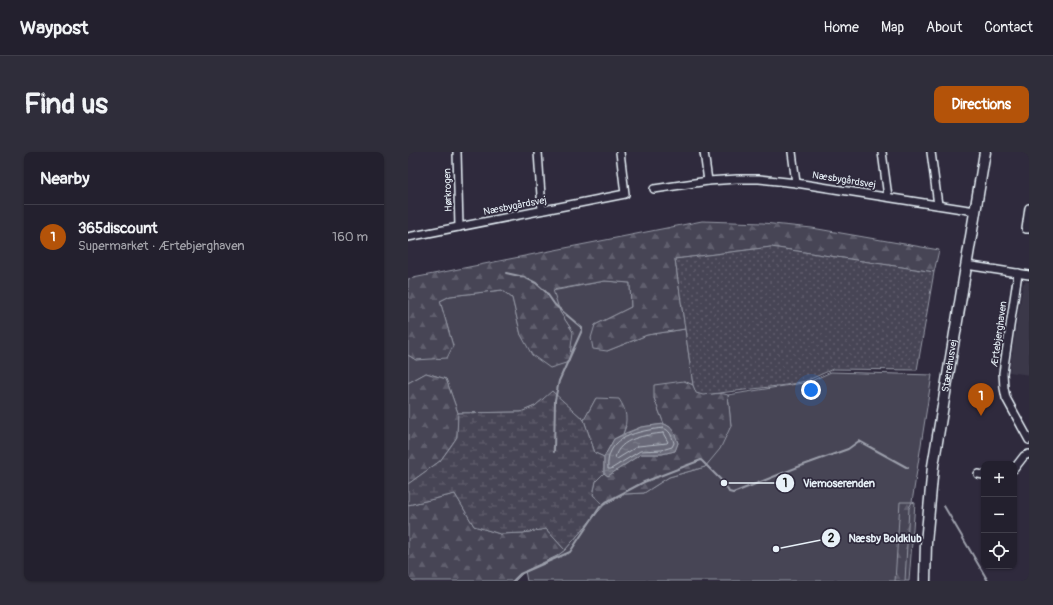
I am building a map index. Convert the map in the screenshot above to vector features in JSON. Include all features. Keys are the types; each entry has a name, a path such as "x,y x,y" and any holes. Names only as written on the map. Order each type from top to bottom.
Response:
{"street":[{"name":"Hørkrogen","path":"457,152 459,227"},
{"path":"538,152 542,210"},
{"name":"Næsbygårdsvej","path":"408,237 625,194 620,152"},
{"path":"704,152 708,181"},
{"path":"792,152 796,182"},
{"name":"Næsbygårdsvej","path":"882,152 888,197"},
{"path":"931,152 938,205"},
{"name":"Stærehusvej","path":"925,581 926,543 934,466 985,152"},
{"name":"Næsbygårdsvej","path":"654,189 708,181 737,179 796,182 975,211"},
{"path":"1029,208 1026,229 1029,229"},
{"path":"966,265 1029,275"},
{"name":"Ærtebjerghaven","path":"1018,273 1003,373 1004,388 1010,406 1029,440"},
{"path":"1017,465 1024,456 1029,454"}],"shaded area":[{"path":"1026,281 1029,282 1029,375 1009,372 1023,284"}],"green space":[{"path":"702,221 763,223 812,228 939,250 934,272 771,247 675,259 685,329 647,335 607,351 593,349 591,338 595,325 631,307 630,283 605,281 553,290 560,312 573,332 569,362 550,368 532,355 521,335 512,298 502,290 450,296 440,301 453,346 447,358 416,360 408,355 408,279"},
{"path":"771,247 934,272 917,370 833,369 806,381 786,385 703,395 696,393 693,385 675,259"},
{"path":"605,281 630,283 631,307 595,325 607,351 647,335 685,329 693,385 684,381 654,398 664,424 641,427 623,434 626,426 596,398 584,420 552,392 535,406 521,412 458,413 446,379 426,373 408,383 408,355 416,360 453,346 440,301 450,296 502,290 512,298 521,335 573,332 560,312 552,291"},
{"path":"831,372 932,375 912,502 915,503 909,581 527,581 525,571 557,556 565,550 604,505 625,494 644,493 669,477 705,467 731,426 728,395 809,382"},
{"path":"426,373 446,379 458,413 457,437 440,461 408,484 408,383"},
{"path":"684,381 693,385 696,392 728,395 731,426 720,449 705,467 669,477 644,493 625,494 604,505 593,495 596,481 604,473 608,476 641,454 662,454 675,451 678,443 670,427 664,424 654,398 654,385"},
{"path":"552,391 584,420 595,453 604,457 604,473 596,481 593,495 604,505 565,550 546,529 523,533 500,534 474,526 455,494 408,505 408,484 440,461 457,437 458,413 521,412 535,406"},
{"path":"596,398 619,399 626,416 626,424 623,434 614,439 604,457 595,453 584,420"},
{"path":"455,494 474,526 500,534 523,533 546,529 565,550 557,556 525,571 515,581 408,581 408,505"},
{"path":"900,502 912,502 909,508 905,581 895,581"}],"water":[{"path":"664,424 672,429 676,437 678,443 675,451 662,454 641,454 608,476 604,473 604,457 614,439 641,427"}],"waterway":[{"path":"506,273 524,277 536,283 546,292 555,305 582,328 559,381 555,400 554,452"},
{"path":"513,581 520,574 570,552 600,507 606,502 644,482 701,460 724,483 729,492 733,493 848,449 859,441 908,468"},
{"path":"944,506 988,581"}],"place":[{"name":"365discount","path":"981,416"},
{"name":"Viemoserenden","path":"724,483"},
{"name":"Næsby Boldklub","path":"776,549"}]}
